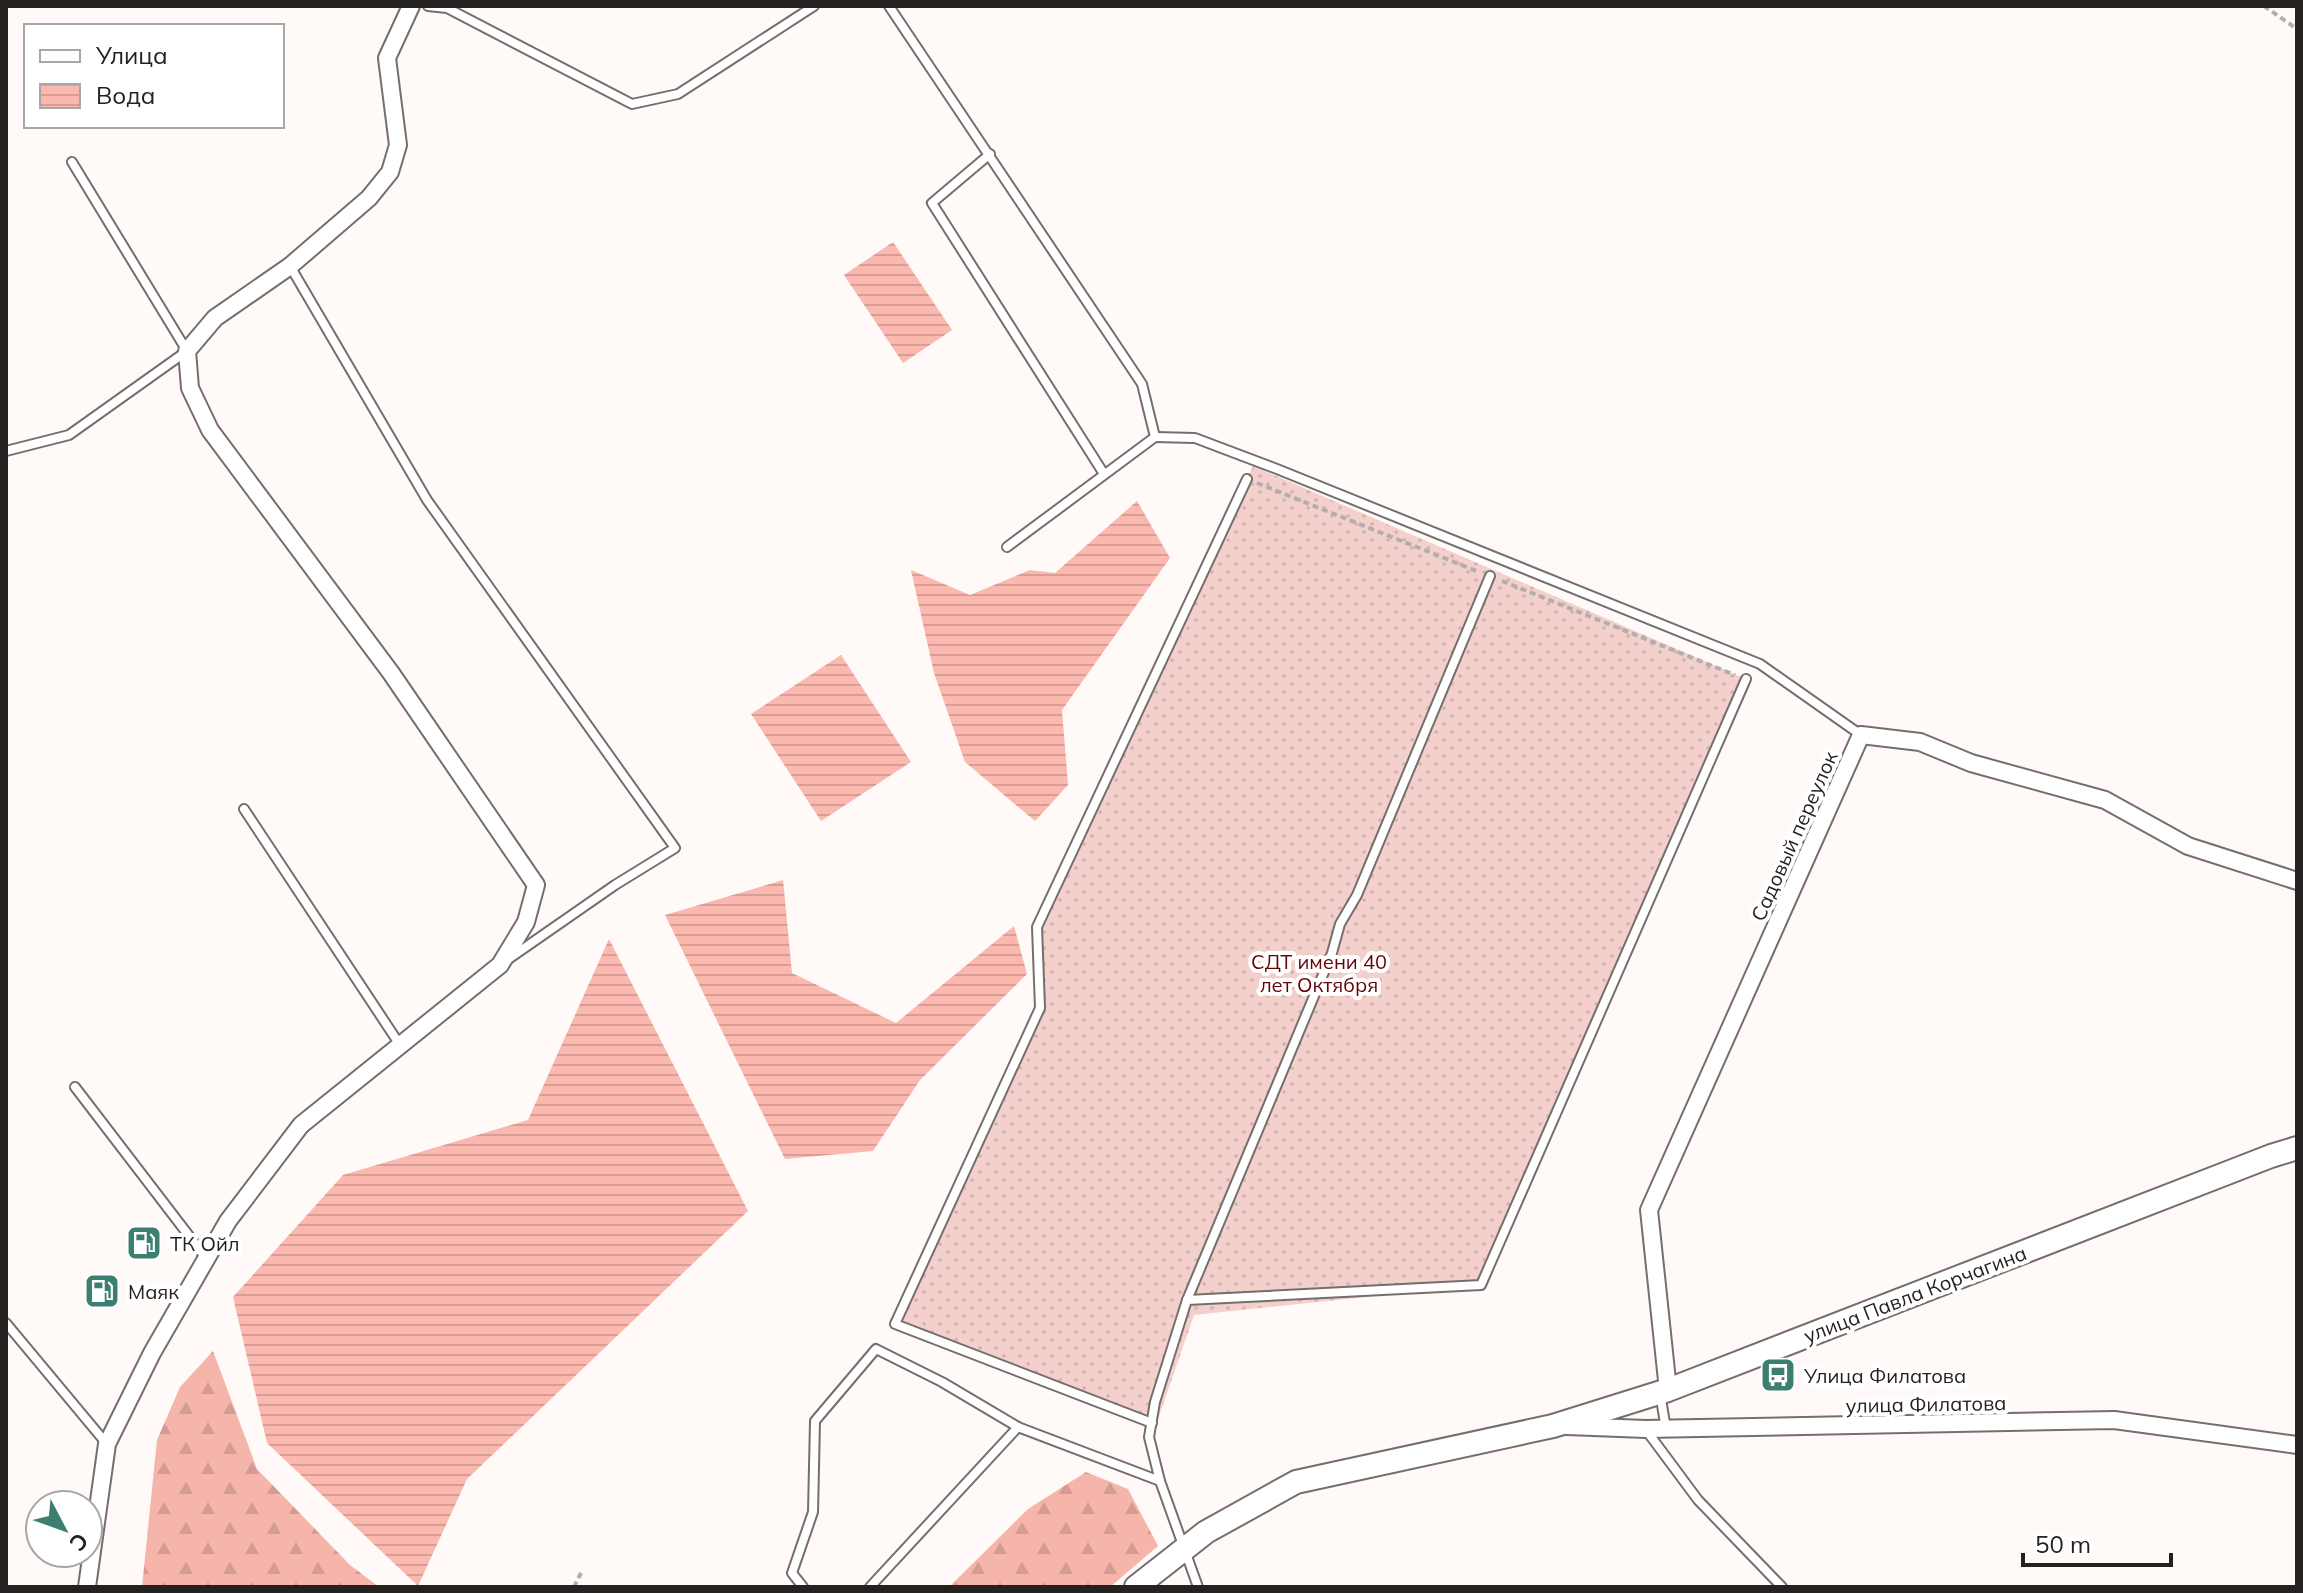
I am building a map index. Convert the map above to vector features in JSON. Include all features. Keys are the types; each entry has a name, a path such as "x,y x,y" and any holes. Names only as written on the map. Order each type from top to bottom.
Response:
{"main road":[{"name":"улица Павла Корчагина","path":"1136,1587 1206,1532 1296,1482 1553,1426 1664,1391 2297,1148"}],"street":[{"path":"87,1587 107,1444 152,1353 228,1221 301,1125 500,965 526,922 536,885 391,673 210,430 190,388 187,351 215,318 290,266 369,198 390,172 398,145 387,58 411,6"},
{"name":"Садовый переулок","path":"1664,1391 1649,1210 1861,735 1920,742 1971,763 2105,800 2188,846 2297,881"},
{"name":"улица Филатова","path":"1553,1426 1666,1429 2114,1420 2297,1445"}],"lane":[{"path":"428,6 447,8 632,104 678,94 814,6"},
{"path":"889,6 1142,384 1155,437"},
{"path":"990,154 932,203 1104,474"},
{"path":"6,451 69,435 187,351 72,162"},
{"path":"290,266 427,500 675,848 615,885 500,965"},
{"path":"1007,547 1155,437 1195,438 1760,664 1861,735"},
{"path":"1152,1423 895,1324 1040,1008 1037,927 1247,479"},
{"path":"1198,1587 1160,1481 1149,1437 1155,1402 1187,1300 1332,953 1340,924 1357,895 1490,576"},
{"path":"1187,1300 1481,1285 1746,679"},
{"path":"244,809 400,1045"},
{"path":"75,1087 207,1259"},
{"path":"6,1323 107,1444"},
{"path":"803,1587 792,1573 813,1512 815,1421 876,1349 942,1382 1018,1427 1160,1481"},
{"path":"1664,1391 1666,1429"},
{"path":"870,1587 1018,1427"},
{"path":"1646,1429 1698,1500 1782,1587"}],"path":[{"path":"2264,6 2297,29"},
{"path":"574,1587 581,1573"}],"green space":[{"name":"СДТ имени 40 лет Октября","path":"1253,466 1746,679 1481,1285 1194,1315 1157,1422 895,1324 1040,1008 1037,927"},
{"path":"213,1351 257,1469 350,1565 379,1587 142,1587 157,1440 180,1387"},
{"path":"1086,1472 1128,1489 1158,1546 1110,1587 949,1587 1028,1509"}],"water":[{"path":"893,242 952,330 903,363 844,275"},
{"path":"1137,501 1170,558 1062,710 1068,785 1035,821 965,762 934,673 911,570 970,595 1030,570 1055,573"},
{"path":"841,655 911,762 821,821 751,714"},
{"path":"783,880 792,973 896,1023 1014,926 1027,974 920,1080 873,1151 785,1159 665,915"},
{"path":"609,939 748,1211 467,1479 418,1586 267,1443 233,1297 343,1175 528,1120"}],"place":[{"name":"ТК Ойл","path":"144,1243"},
{"name":"Маяк","path":"102,1291"},
{"name":"Улица Филатова","path":"1778,1375"}]}
